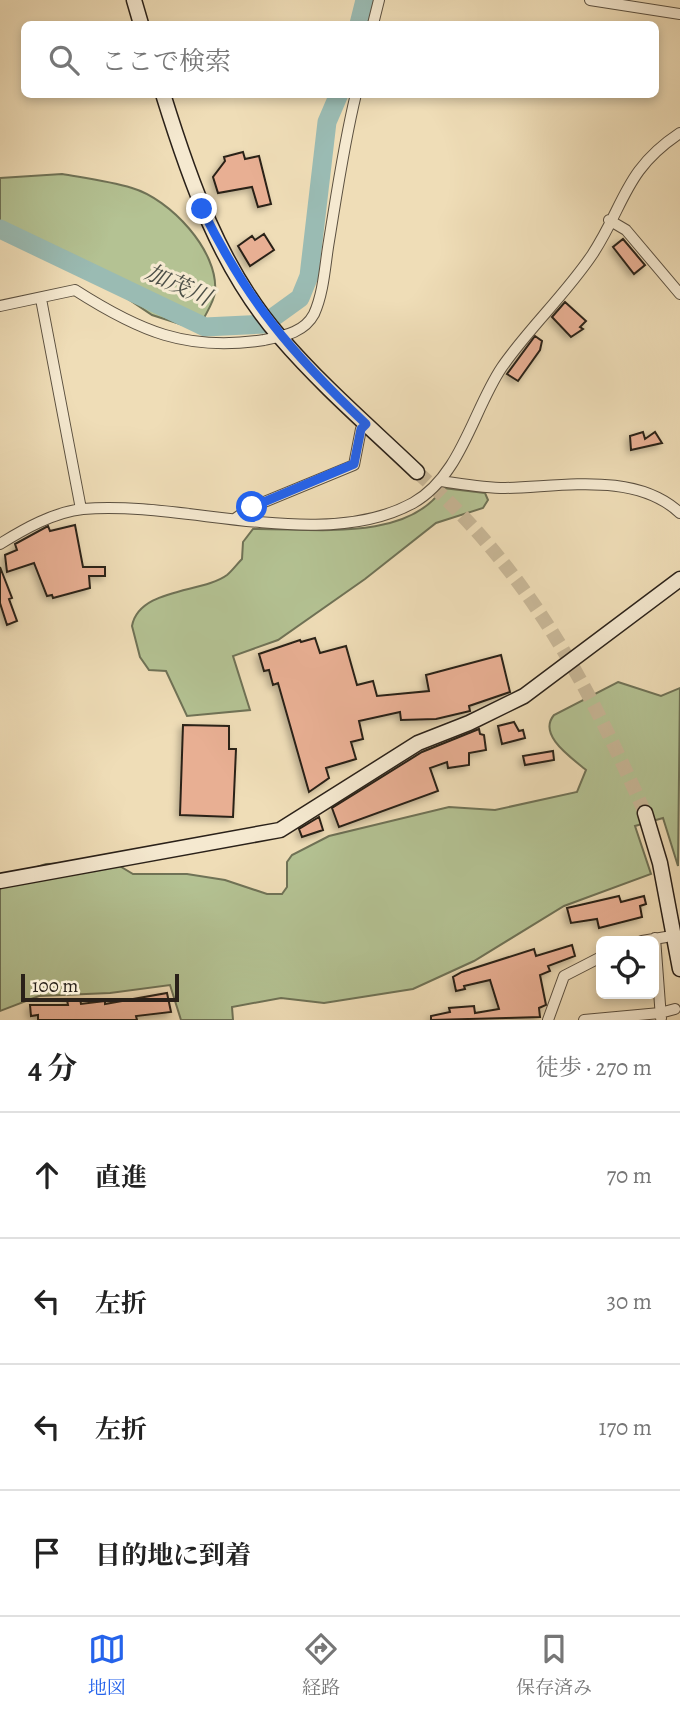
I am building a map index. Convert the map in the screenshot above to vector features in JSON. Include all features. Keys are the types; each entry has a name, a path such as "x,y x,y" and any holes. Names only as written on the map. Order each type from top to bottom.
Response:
{"street":[{"path":"134,0 140,21"},
{"path":"374,21 379,0"},
{"path":"590,0 680,14"},
{"path":"164,98 202,209 252,299 280,337 417,472"},
{"path":"0,306 75,290 119,318 159,335 193,343 238,344 280,337 302,328 313,314 323,278 355,98"},
{"path":"0,544 38,523 81,509 352,524 384,516 415,502 441,481 501,368 592,255 639,167 655,149 680,133"},
{"path":"610,220 626,230 680,294"},
{"path":"41,299 81,509"},
{"path":"236,518 252,507 354,464 361,429 366,424"},
{"path":"441,481 502,488 637,488 666,500 680,513"},
{"path":"0,881 280,830 418,743 469,723 524,696 680,579"},
{"path":"645,813 660,863 680,969"},
{"path":"659,938 666,937"},
{"path":"548,1020 564,976 596,960"},
{"path":"659,999 660,1017"},
{"path":"584,1020 660,1017 675,1009"}],"green space":[{"path":"62,174 132,188 162,203 176,215 201,244 214,276 215,292 212,304 202,322 186,326 152,315 39,239 0,225 0,178"},
{"path":"443,488 485,493 488,500 483,508 436,523 365,579 278,640 233,656 250,710 187,716 166,671 149,670 140,657 132,626 137,614 159,598 216,581 227,575 242,559 243,542 253,529 329,530 382,525 427,506"},
{"path":"618,682 661,696 680,688 678,866 663,818 635,826 651,874 564,906 474,961 413,989 324,1003 281,998 232,1007 233,1020 181,1020 170,985 110,993 39,996 0,1011 0,879 46,864 113,862 133,874 187,874 225,880 267,894 282,894 287,887 287,862 292,855 329,836 449,807 495,810 577,792 586,770 558,746 550,730 550,723 554,715"}],"building":[{"path":"243,152 245,159 259,156 271,204 258,207 252,187 218,193 213,177 225,161 224,157"},
{"path":"264,234 274,250 250,266 238,246 252,236 255,240"},
{"path":"623,239 645,265 634,274 613,247"},
{"path":"565,302 586,321 580,327 583,329 571,337 552,317"},
{"path":"535,336 542,341 540,350 518,381 507,374"},
{"path":"643,432 645,439 655,432 662,443 631,450 630,436"},
{"path":"75,525 83,567 105,567 105,576 89,576 90,588 53,598 52,595 47,596 34,563 7,572 5,555 17,550 15,544 48,526 50,531"},
{"path":"0,567 12,598 9,599 17,621 7,625 0,603"},
{"path":"315,638 320,653 346,646 357,685 373,681 377,696 429,691 426,675 501,655 510,692 469,706 470,711 436,719 401,720 400,712 359,721 363,739 351,742 356,759 326,768 329,778 309,792 278,683 273,685 269,670 264,671 259,654 300,640 301,642"},
{"path":"514,722 519,731 523,730 525,738 502,744 498,726"},
{"path":"183,725 229,726 229,749 236,749 233,817 180,815"},
{"path":"479,729 480,734 484,735 486,750 469,753 469,765 448,768 447,762 430,768 438,791 339,827 332,808 422,752"},
{"path":"553,751 554,760 525,765 523,756"},
{"path":"319,817 323,830 302,837 299,829"},
{"path":"619,896 621,902 644,896 646,904 640,906 642,917 599,928 597,919 571,923 567,908"},
{"path":"572,945 575,956 548,966 550,971 540,975 546,1005 539,1008 540,1017 431,1020 431,1016 450,1012 449,1008 474,1006 475,1013 499,1009 490,980 464,986 465,989 456,991 453,977 462,972 534,949 536,956"},
{"path":"167,993 171,1012 136,1016 137,1020 38,1020 38,1015 31,1016 30,1005 68,1005 67,1000 80,999 81,1004 105,1001 105,1004"}],"waterway":[{"name":"加茂川","path":"360,21 365,0"},
{"name":"加茂川","path":"0,229 205,327 264,324 300,298 309,276 327,122 337,98"}],"tunnel":[{"path":"417,472 456,509 522,587 576,672 645,813"}],"route":[{"path":"202,209 224,253 252,299 280,337 366,424 361,429 354,464 252,507"}]}
